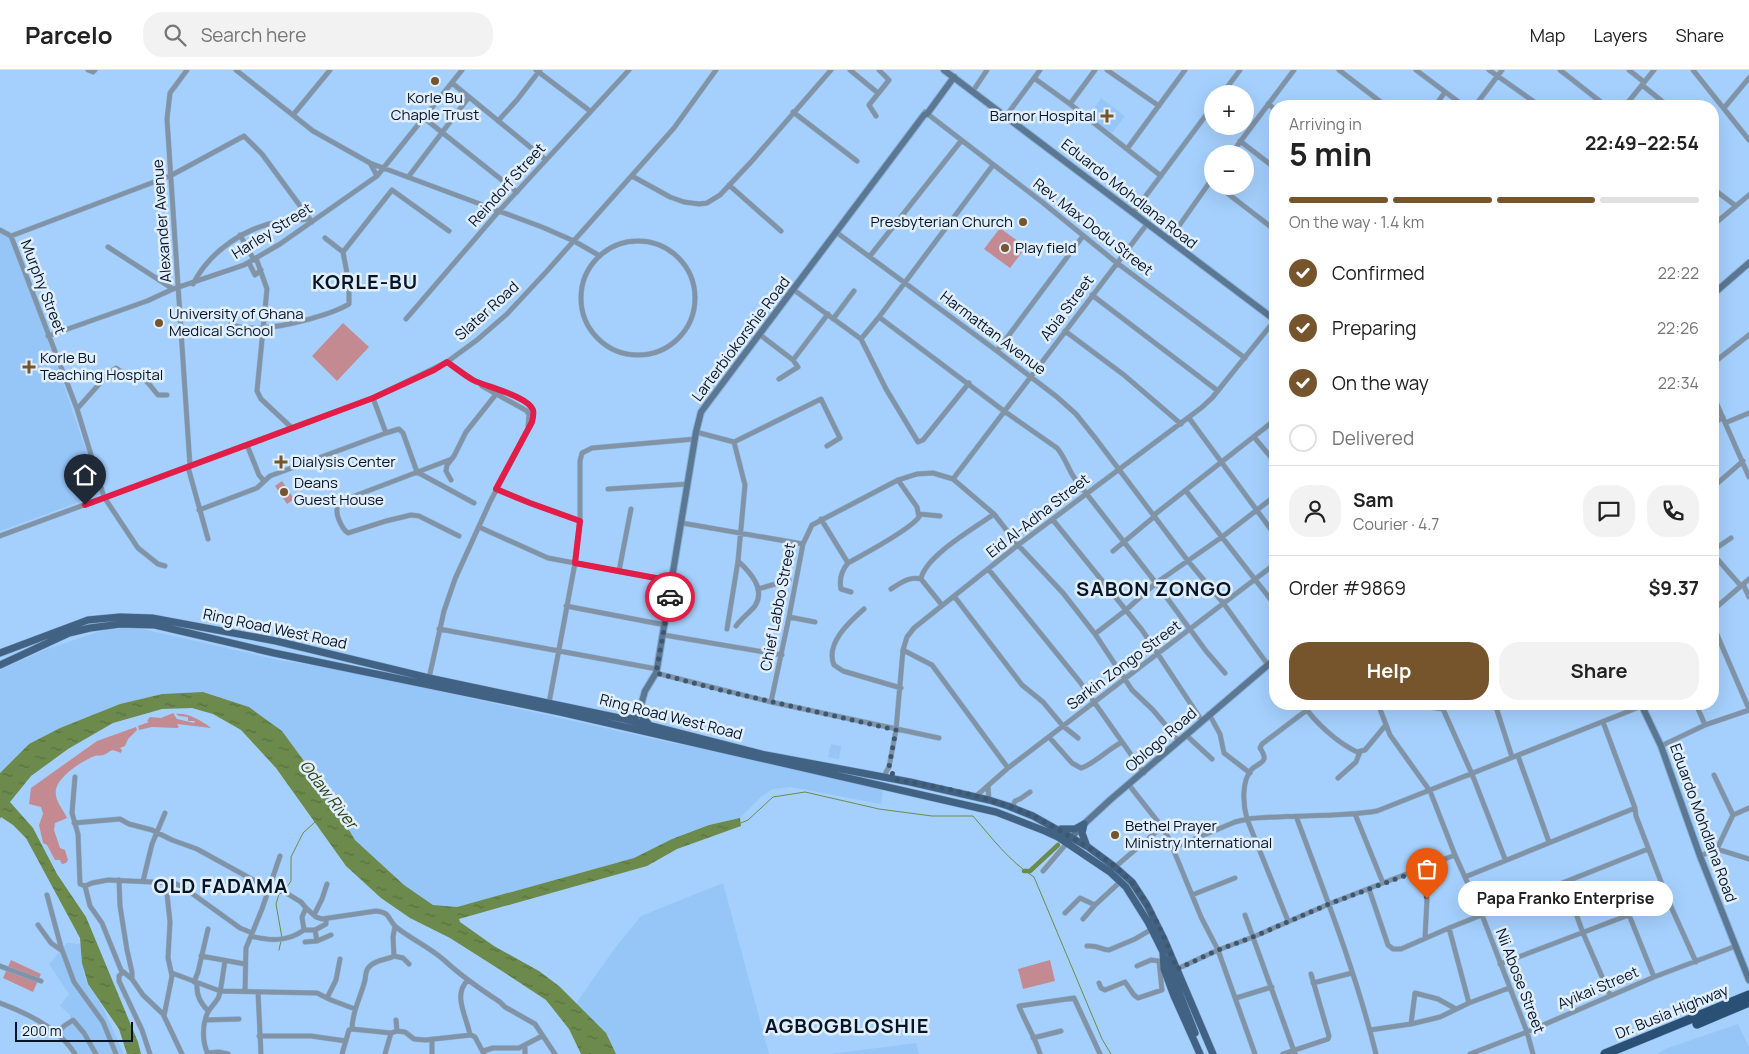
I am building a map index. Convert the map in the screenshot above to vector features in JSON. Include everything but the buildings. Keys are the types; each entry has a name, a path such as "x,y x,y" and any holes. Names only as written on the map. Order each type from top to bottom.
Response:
{"highway":[{"name":"Dr. Busia Highway","path":"1605,1054 1749,995"},
{"name":"Dr. Busia Highway","path":"1620,1054 1749,1002"}],"main road":[{"name":"Eduardo Mohdlana Road","path":"949,74 1269,315"},
{"path":"949,74 947,85 962,83"},
{"name":"Larterbiokorshie Road","path":"637,726 645,691 657,671 695,436 701,412 947,85"},
{"path":"1719,285 1749,262"},
{"path":"1719,289 1749,262"},
{"name":"Ring Road West Road","path":"0,653 88,620 120,617 152,618 276,641 430,678 624,720 637,726 649,725 761,754 989,800 1033,816 1057,829 1121,881 1132,896 1169,960 1212,1054"},
{"name":"Ring Road West Road","path":"0,665 69,633 120,624 155,625 274,653 430,684 597,721 604,720 637,726 990,811 1088,847 1116,867 1132,882 1147,905 1204,1054"},
{"path":"274,653 276,641"},
{"name":"Oblogo Road","path":"1069,840 1084,824 1209,714 1269,665"},
{"name":"Eduardo Mohdlana Road","path":"1643,710 1661,746 1700,856 1749,980"},
{"path":"624,720 635,717 639,712 649,725"},
{"path":"1057,829 1070,830 1084,824"},
{"path":"1084,824 1082,837 1088,847"},
{"name":"Ring Road West Road","path":"1169,960 1164,969 1200,1054"},
{"path":"1193,1054 1195,1043"}],"street":[{"path":"88,70 93,72 95,70"},
{"name":"Alexander Avenue","path":"187,70 170,93 168,108 170,176 179,288 189,466 208,539"},
{"path":"236,70 313,131 370,163 409,176 574,241 600,256"},
{"path":"293,115 330,70"},
{"name":"Harley Street","path":"48,336 173,289 193,284 249,263 377,176 462,70"},
{"path":"498,121 517,100 539,70 590,111"},
{"name":"Reindorf Street","path":"406,319 499,211 629,70"},
{"name":"Slater Road","path":"0,536 373,398 434,370 447,362 507,314 680,121 716,70"},
{"path":"632,176 670,197 684,202 707,203 720,194 751,162 831,70"},
{"path":"850,70 878,93"},
{"path":"876,116 869,104 889,80 879,70"},
{"path":"973,91 987,70"},
{"path":"1006,116 1040,70"},
{"path":"1070,104 1095,70"},
{"path":"1107,70 1158,106"},
{"path":"1127,149 1185,70"},
{"path":"1229,85 1240,70"},
{"path":"1271,100 1294,70"},
{"path":"1339,70 1378,100"},
{"path":"1416,70 1456,100"},
{"path":"1489,70 1531,100"},
{"path":"1479,100 1502,70"},
{"path":"1560,70 1598,100"},
{"path":"1629,70 1661,100"},
{"path":"1630,100 1654,70"},
{"path":"1693,70 1717,100"},
{"path":"1034,78 1161,176"},
{"path":"1724,108 1749,78"},
{"path":"452,83 546,160"},
{"path":"1440,100 1445,92"},
{"path":"409,176 469,98"},
{"path":"1719,102 1749,140"},
{"path":"1237,145 1268,104"},
{"path":"793,112 857,161"},
{"name":"Rev. Max Dodu Street","path":"925,114 1117,263 1245,358"},
{"path":"1133,213 1204,117"},
{"path":"424,118 517,192"},
{"path":"11,236 170,176 203,160 244,136 262,154 311,220"},
{"path":"870,256 960,141"},
{"path":"1240,141 1269,163"},
{"path":"370,163 377,176"},
{"path":"861,338 879,317 993,165"},
{"path":"729,185 781,231"},
{"path":"343,252 392,190 449,231"},
{"path":"1169,240 1204,192"},
{"path":"1719,193 1736,206"},
{"path":"1230,195 1269,225"},
{"path":"1719,220 1749,195"},
{"path":"193,284 207,262 240,236 272,223 311,220"},
{"name":"Abia Street","path":"953,479 1147,224"},
{"name":"Murphy Street","path":"0,230 11,236 76,409 104,497 138,548 158,564 165,566"},
{"name":"Harmattan Avenue","path":"836,232 997,350 1076,414 1188,561 1269,657"},
{"path":"240,236 261,270 267,289 258,395 292,428"},
{"path":"997,350 1083,236"},
{"path":"231,324 241,328 264,328 306,320 349,304 349,284 343,252 325,238"},
{"path":"640,241 659,244 675,254 692,277 695,292 695,305 692,317 676,340 661,350 643,354 623,352 603,342 587,322 582,304 584,283 594,262 600,256 620,244 640,241"},
{"path":"108,247 173,289"},
{"path":"587,250 594,262"},
{"path":"249,263 255,275 261,270"},
{"path":"794,290 861,338 886,389 915,441 923,440 968,383"},
{"path":"833,319 854,291"},
{"path":"1092,295 1218,391"},
{"path":"793,360 828,314"},
{"path":"879,317 1004,411 1057,448 1063,455 1071,473 1206,651 1225,673"},
{"name":"Eid Al-Adha Street","path":"885,778 896,730 903,650 914,628 1018,545 1189,418 1218,391 1269,328"},
{"path":"1065,332 1124,375 1180,424"},
{"path":"759,334 793,360 798,368 779,379"},
{"path":"1719,358 1749,334"},
{"path":"430,678 444,611 496,489 527,430 529,420 527,411 498,392 474,381 447,362"},
{"path":"76,409 108,373 116,368 131,378 136,375 140,376 148,382 158,395 167,395"},
{"path":"451,480 446,471 450,460 466,432 498,392"},
{"path":"373,398 386,433"},
{"path":"549,703 575,563 580,521 580,461 584,451 592,448 695,436 734,442 821,399 840,438 827,446"},
{"path":"1719,410 1745,464 1749,477"},
{"path":"1725,423 1749,413"},
{"path":"1189,418 1269,527"},
{"path":"1113,551 1269,425"},
{"path":"199,510 257,488 270,476 386,433 399,430 402,431 417,472 474,503"},
{"path":"1254,437 1269,455"},
{"path":"727,629 738,561 745,485 734,442"},
{"path":"247,445 259,474 264,481"},
{"path":"450,460 342,502 336,510 345,532 353,532 411,514 419,516 459,536"},
{"path":"1719,483 1745,464"},
{"name":"Chief Labbo Street","path":"771,702 790,617 803,544 812,525 898,480 926,473 953,479 994,514 1018,545 1046,573 1094,634 1132,690 1153,710 1179,741"},
{"path":"850,592 841,589 840,586 842,572 848,563 893,537 914,522 919,514 917,507 898,480"},
{"path":"608,489 688,484"},
{"path":"496,489 580,521"},
{"path":"1186,491 1269,597"},
{"path":"1094,634 1126,610 1156,583 1222,537 1269,500"},
{"path":"619,571 631,509"},
{"path":"919,514 940,516"},
{"path":"921,579 926,568 938,556 994,514"},
{"path":"822,519 848,563"},
{"path":"1053,520 1126,610 1158,654 1202,721"},
{"path":"682,523 803,544"},
{"path":"479,527 548,558 672,581"},
{"path":"1719,547 1731,538"},
{"path":"1719,560 1742,585 1749,597"},
{"path":"736,626 755,605 758,589 753,578 738,561"},
{"name":"Sarkin Zongo Street","path":"974,797 1008,768 1269,569"},
{"path":"989,570 1052,646 1144,773"},
{"path":"891,590 907,579 921,579 942,605"},
{"path":"1719,605 1749,579"},
{"path":"758,589 789,580"},
{"path":"954,596 1022,685 1043,702 1063,726 1078,738"},
{"path":"566,606 665,625"},
{"path":"864,609 834,644 832,656 834,665 843,671 901,688"},
{"path":"790,617 815,622"},
{"path":"439,629 559,650 657,671 771,702 939,738"},
{"path":"664,635 782,655"},
{"path":"1661,746 1705,725 1749,710 1719,639"},
{"path":"903,650 932,665 1008,768"},
{"path":"1288,921 1244,808 1246,785 1250,773 1264,760 1264,755 1260,748 1262,744 1307,710 1336,738 1354,751 1360,752"},
{"name":"Nii Abose Street","path":"1380,710 1390,736 1430,790 1455,855 1482,915 1527,1032 1533,1054"},
{"path":"1444,710 1505,859"},
{"path":"1497,710 1550,842"},
{"path":"1173,848 1235,822 1247,819 1355,814 1376,810 1472,774 1630,710"},
{"path":"1699,710 1705,725"},
{"path":"1209,714 1220,734 1223,751 1250,773"},
{"path":"1603,722 1648,849 1668,900 1696,962"},
{"path":"1338,778 1356,762 1360,752 1385,726"},
{"path":"1186,735 1212,759"},
{"path":"1049,737 1072,763 1081,768 1086,767 1108,749 1122,742"},
{"path":"889,767 896,780"},
{"path":"1714,775 1733,815"},
{"path":"75,777 72,813 78,834 80,884 85,886 90,906 102,923 123,972 132,979 164,1016 182,1054"},
{"path":"1129,785 1162,827 1173,848 1192,895 1218,950 1255,1054"},
{"path":"988,786 989,800"},
{"path":"1012,808 1015,801 1030,792"},
{"path":"1465,877 1505,859 1635,808"},
{"path":"1717,849 1733,815 1749,808"},
{"path":"143,880 152,844 165,814"},
{"path":"1355,814 1383,883"},
{"path":"1296,816 1329,904 1376,1054"},
{"path":"76,822 120,819 129,824 157,832 197,849 245,876 283,891 301,902 314,915 322,919 380,912 388,915 395,926 445,961 453,970 500,1002 505,1008 529,1019 535,1024 555,1054"},
{"path":"1116,867 1162,827"},
{"path":"1043,871 1069,840"},
{"path":"1369,888 1388,945 1393,949 1404,948 1449,928 1648,849"},
{"path":"1700,856 1717,849 1749,859"},
{"path":"1137,966 1151,960 1169,960 1218,950 1455,855"},
{"path":"245,991 246,948 262,910 280,856"},
{"path":"1420,870 1427,899 1426,938"},
{"path":"1192,895 1235,878"},
{"path":"85,886 98,881 119,880 143,880 178,884 251,934 275,940 293,937 304,930 315,930 326,924 326,919"},
{"path":"119,880 120,906 132,979"},
{"path":"1083,919 1121,881"},
{"path":"164,1016 172,973 168,958 170,922 167,883"},
{"path":"1565,883 1583,933 1610,995"},
{"path":"314,915 327,884"},
{"path":"47,896 62,950 74,982 103,1022 116,1054"},
{"path":"1065,913 1080,898 1095,905"},
{"path":"1500,964 1668,900"},
{"path":"304,930 302,917 306,908"},
{"path":"1245,915 1294,1052"},
{"path":"1629,915 1654,977"},
{"path":"38,925 51,942 62,950"},
{"path":"392,957 395,926"},
{"path":"1449,928 1469,1003"},
{"path":"208,929 195,983 199,999 203,1007 208,1011"},
{"path":"1087,946 1096,945 1109,950 1136,939 1152,929"},
{"path":"315,930 317,940"},
{"path":"305,942 331,935"},
{"name":"Ayikai Street","path":"1470,1054 1527,1032 1654,977 1736,946"},
{"path":"200,956 245,964"},
{"path":"342,1054 349,1030 352,1029 355,1009 365,980 366,970 370,965 382,958 403,958 409,964"},
{"path":"327,998 336,980 340,959"},
{"path":"1099,983 1101,988 1105,990 1125,982 1138,998 1162,990 1161,967 1158,960"},
{"path":"225,961 218,999 208,1011 203,1039 207,1053 219,1052 228,1054"},
{"path":"0,966 42,981"},
{"path":"123,972 119,976 119,981 142,1030 150,1054"},
{"path":"172,973 220,991 317,993 355,1009"},
{"path":"1313,984 1352,973"},
{"path":"1283,1054 1294,1052 1328,1039 1329,1036 1311,974"},
{"path":"468,980 463,986 460,995 470,1035"},
{"path":"1236,998 1272,987"},
{"path":"1370,1030 1411,1024 1440,1017 1469,1003 1509,988"},
{"path":"258,992 261,1054"},
{"path":"1411,1024 1415,993 1438,998 1456,1009"},
{"path":"1040,1054 1019,1006 1074,998 1100,1054"},
{"path":"0,1003 26,1014 57,1034 75,1054"},
{"path":"206,1020 239,1019"},
{"path":"57,1034 73,1020 84,1032 96,1054"},
{"path":"396,1020 397,1030"},
{"path":"352,1029 391,1034"},
{"path":"385,1054 391,1034 397,1030 405,1032 414,1039 470,1035 475,1037 483,1053 493,1048 508,1049 525,1046 542,1036"},
{"path":"1034,1038 1061,1031"},
{"path":"260,1036 311,1036 346,1041"},
{"path":"432,1039 432,1054"},
{"path":"525,1046 525,1054"}],"shaded area":[{"name":"Barnor Hospital","path":"1101,98 1125,116 1112,133 1089,116"},
{"name":"Play field","path":"1000,228 1026,247 1010,268 984,249"},
{"name":"Korle Bu Teaching Hospital","path":"0,230 14,241 101,494 0,531"},
{"path":"343,323 369,347 337,381 312,356"},
{"name":"Deans Guest House","path":"282,481 294,499 287,504 275,486"},
{"path":"138,628 283,661 340,669 883,788 881,804 791,787 773,789 761,797 740,818 709,825 672,839 634,858 457,907 433,905 404,885 355,840 323,787 282,731 249,707 204,692 162,694 120,704 60,728 29,744 0,773 0,670 47,649 107,629"},
{"path":"173,713 177,719 194,723 195,721 188,721 188,717 176,714 185,714 211,728 177,724 179,727 177,728 152,727 139,730 138,726 149,722 147,721 150,717 161,718"},
{"path":"136,727 137,730 128,739 125,746 120,748 122,750 121,753 113,750 104,755 90,758 72,769 58,784 56,797 67,818 55,823 54,830 60,848 65,850 68,860 62,864 60,860 55,860 47,845 43,843 39,825 43,814 41,807 29,804 31,788 97,741"},
{"path":"831,744 841,746 839,759 828,757"},
{"path":"723,883 769,1054 608,1054 575,1005 615,948 641,916"},
{"path":"67,943 83,944 83,970 87,983 102,1006 124,1054 74,1054 58,1033 71,1019 69,1014 60,1006 69,994 49,964"},
{"path":"11,960 41,974 33,992 3,978"},
{"path":"1050,960 1055,981 1023,989 1018,969"},
{"path":"1738,1024 1749,1047 1749,1054 1658,1054 1665,1049"},
{"path":"916,1043 919,1054 830,1054"}],"water":[{"path":"203,692 249,707 282,731 323,787 355,840 404,885 433,905 457,907 634,858 672,839 709,825 740,818 741,826 677,849 647,866 459,919 460,922 494,946 539,971 559,986 606,1033 616,1054 581,1054 569,1029 546,1000 450,938 410,918 381,898 346,866 276,768 241,730 213,714 192,708 162,709 113,723 68,749 31,776 10,802 33,828 57,874 86,917 138,1042 141,1054 127,1054 119,1029 88,984 82,963 80,938 26,838 13,825 1,817 0,819 0,773 29,744 60,728 120,704 162,694"}],"waterway":[{"path":"741,823 748,820 773,797 805,792 879,809 932,816 973,816 1009,857 1034,877 1102,1039 1111,1054"},
{"path":"285,890 291,881 291,857 303,833 315,822"},
{"path":"1024,871 1030,871 1058,845"},
{"path":"282,893 279,894 276,904 282,938"},
{"path":"279,950 281,941"}],"way so far":[{"path":"670,597 656,673 716,689 896,730 889,767 896,780 989,800 1008,806 1033,816 1057,829 1088,847 1116,867 1132,882 1147,905 1177,969 1329,904 1420,870 1427,899"}],"place":[{"name":"Korle Bu Chaple Trust","path":"435,81"},
{"name":"Barnor Hospital","path":"1107,116"},
{"name":"Presbyterian Church","path":"1023,222"},
{"name":"Play field","path":"1005,248"},
{"name":"University of Ghana Medical School","path":"159,323"},
{"name":"Korle Bu Teaching Hospital","path":"29,367"},
{"name":"Dialysis Center","path":"281,462"},
{"name":"Deans Guest House","path":"284,492"},
{"name":"Bethel Prayer Ministry International","path":"1115,835"},
{"name":"Papa Franko Enterprise","path":"1427,899"}],"district":[{"name":"KORLE-BU","path":"365,282"},
{"name":"SABON ZONGO","path":"1154,589"},
{"name":"OLD FADAMA","path":"221,886"},
{"name":"AGBOGBLOSHIE","path":"847,1026"}],"route":[{"path":"85,505 373,398 434,370 447,362 474,381 499,389 527,403 533,410 532,422 496,489 580,521 575,563 672,581 670,597"}],"water label":[{"name":"Odaw River","path":"329,794"}]}
